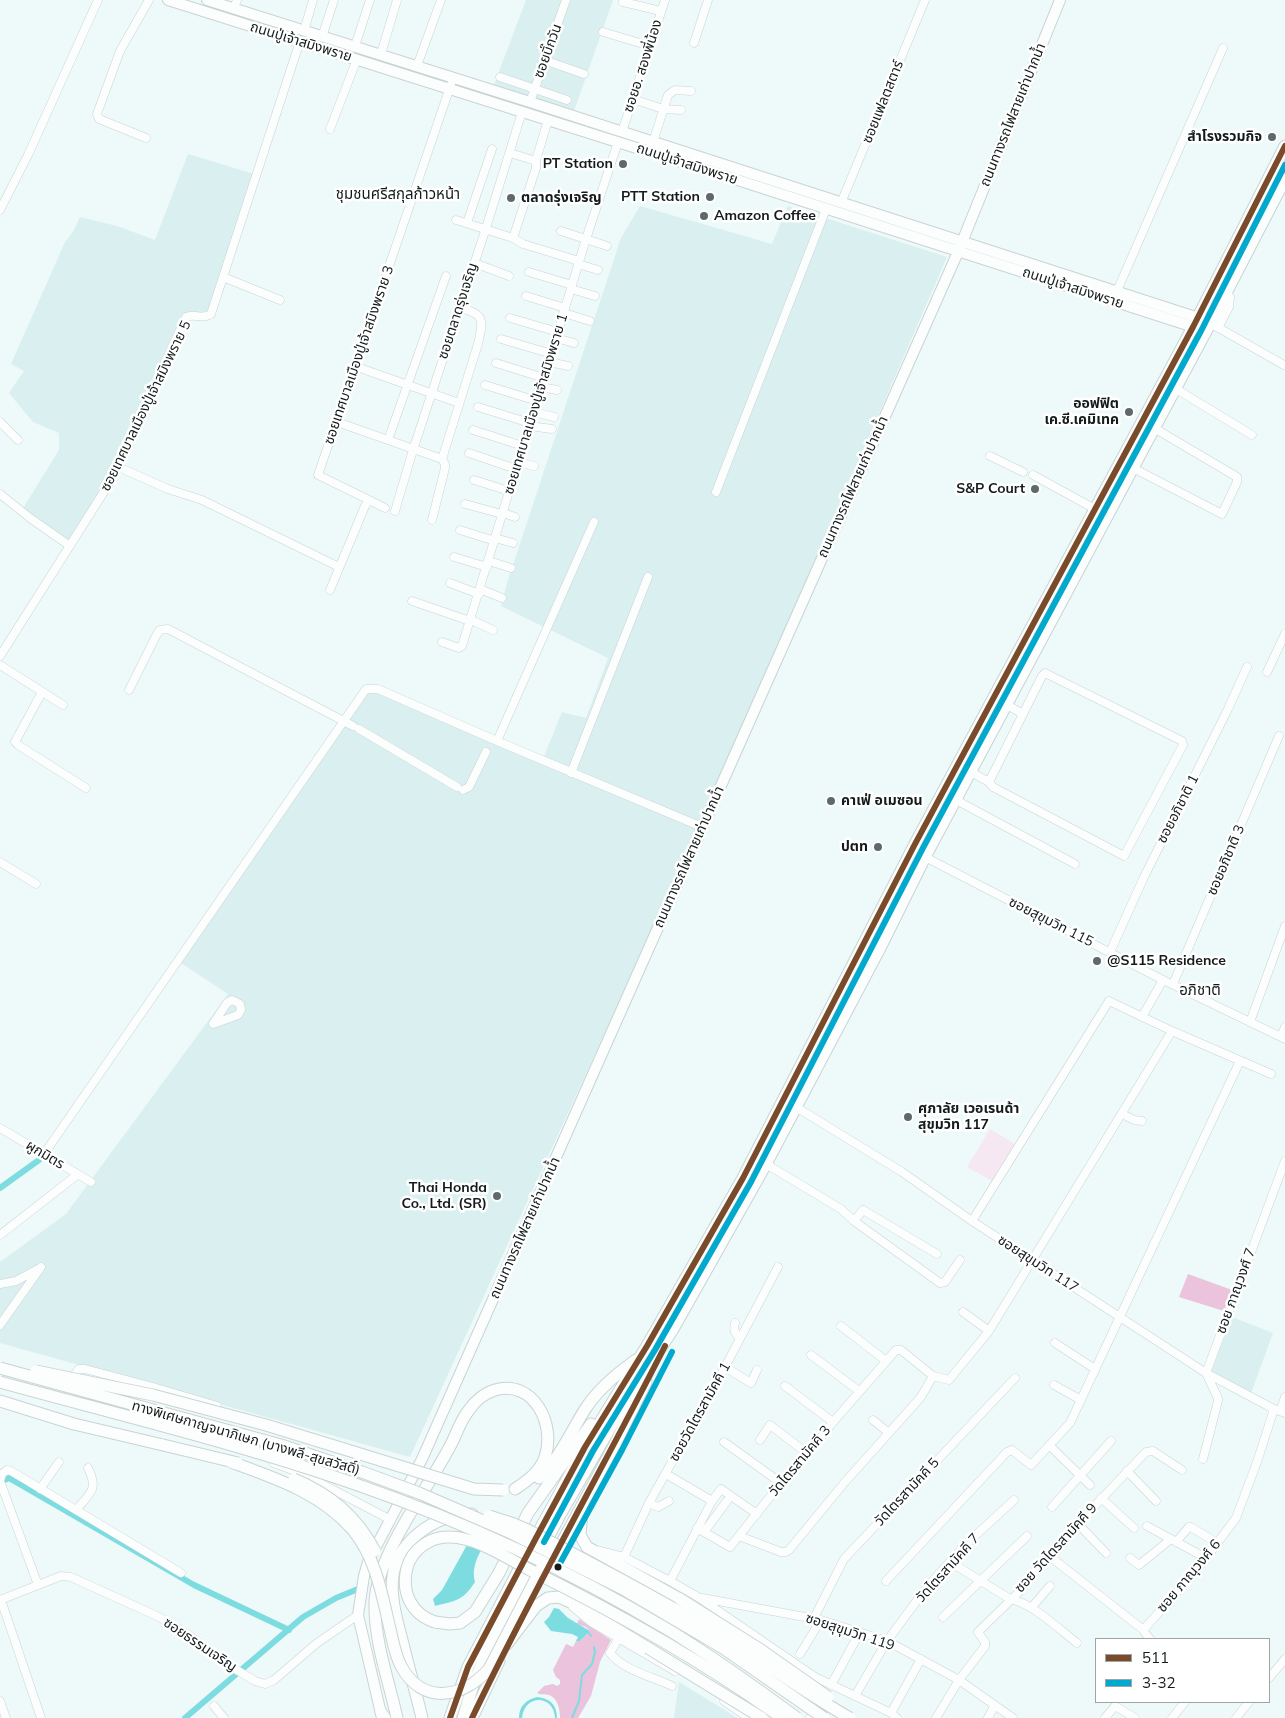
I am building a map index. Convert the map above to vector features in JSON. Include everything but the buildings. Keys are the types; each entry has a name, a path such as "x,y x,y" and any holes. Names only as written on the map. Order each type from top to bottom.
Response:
{"highway":[{"path":"450,1718 460,1687 481,1642 568,1478 640,1358 774,1119 915,844 1195,322 1285,146"},
{"path":"472,1718 507,1644 586,1498 673,1329 796,1108 925,857 1154,428 1211,326 1285,179"},
{"path":"993,699 1007,704"},
{"path":"718,1221 730,1228"},
{"path":"463,1718 476,1679 491,1645 561,1513 617,1416 673,1329"},
{"path":"0,1364 153,1395 266,1425 474,1489 509,1490 529,1485 544,1473 558,1455 586,1409 602,1389 620,1371 640,1358"},
{"name":"ทางพิเศษกาญจนาภิเษก (บางพลี-สุขสวัสดิ์)","path":"0,1368 281,1445 419,1492 564,1558 631,1594 723,1648 824,1718"},
{"path":"631,1372 535,1502 499,1573 476,1612 460,1622 450,1624 435,1622 422,1618 408,1597 405,1582 407,1566 417,1550 426,1543 440,1537 461,1538 492,1550 619,1617 705,1667 782,1718"},
{"name":"ทางพิเศษกาญจนาภิเษก (บางพลี-สุขสวัสดิ์)","path":"0,1382 276,1459 359,1485 464,1526 561,1571 626,1606 717,1661 797,1718"},
{"path":"397,1718 377,1632 375,1602 378,1583 384,1565 402,1528 450,1448 467,1411 474,1403 496,1389 513,1389 529,1397 540,1407 548,1426 548,1446 541,1466 529,1480 509,1490"},
{"path":"0,1401 74,1424 295,1479 318,1490 343,1508 358,1523 383,1570 422,1718"},
{"path":"231,1462 303,1491 330,1508 353,1531 369,1555 377,1577 400,1664 415,1683 433,1692 444,1693 463,1690 480,1679 489,1669 600,1459 633,1407"},
{"path":"586,1498 579,1528 581,1539 586,1547 680,1599 784,1665 856,1718"},
{"path":"392,1605 391,1584 396,1561 416,1535 434,1523 447,1518 468,1514 494,1517 528,1530 658,1599 727,1640 850,1718"},
{"path":"566,1599 565,1592 570,1574 580,1562 584,1562 688,1620 745,1655"},
{"path":"507,1644 530,1612 541,1601 554,1597 566,1599 762,1718"}],"main road":[{"name":"ถนนปู่เจ้าสมิงพราย","path":"168,0 216,15 355,46 381,54 530,102 620,137 753,180 841,203 1117,292 1195,322"},
{"name":"ถนนปู่เจ้าสมิงพราย","path":"207,0 220,4 235,4 357,59 548,120 620,137 653,142 826,209 958,252 1211,326"},
{"name":"ถนนทางรถไฟสายเก่าปากน้ำ","path":"383,1717 358,1615 368,1562 417,1469 958,252 1060,0"},
{"path":"216,15 220,4"}],"street":[{"path":"0,210 28,155 98,0"},
{"path":"146,138 100,119 97,114 120,51 149,0"},
{"path":"310,37 314,0"},
{"path":"310,37 334,0"},
{"path":"355,46 370,0"},
{"path":"381,54 397,0"},
{"path":"417,66 441,0"},
{"name":"ซอยบิ๊กวัน","path":"530,102 566,0"},
{"name":"ซอยอ. สองพี่น้อง","path":"620,137 665,0"},
{"path":"694,43 708,0"},
{"name":"ซอยแฟลตสตาร์","path":"841,203 925,0"},
{"path":"623,2 661,11"},
{"path":"603,32 650,46"},
{"name":"ซอยเทศบาลเมืองปู่เจ้าสมิงพราย 5","path":"0,656 106,487 123,456 186,317 190,315 207,316 211,314 310,37"},
{"path":"1117,292 1223,48"},
{"path":"330,129 357,59"},
{"path":"544,60 584,74"},
{"path":"500,77 567,100"},
{"name":"ซอยเทศบาลเมืองปู่เจ้าสมิงพราย 3","path":"369,500 318,475 454,78"},
{"path":"653,142 663,109 671,92 675,90 691,91"},
{"path":"633,99 663,109 682,110"},
{"name":"ซอยตลาดรุ่งเจริญ","path":"395,511 522,112"},
{"path":"513,238 536,168 536,161 548,120"},
{"name":"ซอยเทศบาลเมืองปู่เจ้าสมิงพราย 1","path":"442,642 459,648 462,647 586,239 620,137"},
{"path":"467,223 492,149"},
{"path":"510,153 536,161"},
{"path":"716,492 826,209"},
{"path":"456,220 486,228 513,238 523,244 598,270"},
{"path":"561,231 607,246"},
{"path":"474,263 509,276"},
{"path":"529,272 595,296"},
{"path":"388,440 446,276"},
{"path":"223,277 280,300"},
{"path":"526,296 565,310 590,322"},
{"path":"442,459 478,344 482,325 481,317 477,313 460,308"},
{"path":"510,318 574,343"},
{"path":"1211,326 1284,365"},
{"path":"501,339 568,366"},
{"path":"496,363 544,378"},
{"path":"356,366 459,403"},
{"path":"485,385 537,401"},
{"path":"541,387 557,390"},
{"path":"1176,389 1252,435"},
{"path":"478,407 530,425 552,429"},
{"path":"534,412 554,417"},
{"path":"0,422 18,440"},
{"path":"337,422 442,459 445,468 432,520"},
{"path":"1133,468 1222,514 1237,482 1237,477 1154,428"},
{"path":"473,430 523,446"},
{"path":"469,453 517,466 534,466"},
{"path":"990,456 1023,472"},
{"path":"126,470 168,489 202,500 340,567"},
{"path":"1033,475 1095,509"},
{"path":"474,480 509,491"},
{"path":"0,494 70,546"},
{"path":"330,590 369,500 385,508"},
{"path":"465,504 514,516"},
{"path":"497,741 594,522"},
{"path":"460,530 513,543"},
{"path":"454,557 511,568"},
{"path":"571,773 648,578"},
{"path":"450,583 502,598"},
{"path":"412,601 470,620 493,630"},
{"path":"129,690 157,634 160,630 168,629 343,720 460,788 469,787 486,752"},
{"path":"1267,672 1285,634"},
{"path":"0,665 63,705"},
{"name":"ซอยอภิชาติ 1","path":"1110,952 1247,667"},
{"path":"971,772 989,782 993,787 1124,856 1183,745 1180,738 1045,673 989,782"},
{"path":"44,1154 366,689 378,689 702,828"},
{"path":"42,692 15,742 18,746 86,788"},
{"path":"1007,704 1023,714"},
{"name":"ซอยอภิชาติ 3","path":"1173,984 1279,736"},
{"path":"956,800 1075,864"},
{"name":"ซอยสุขุมวิท 115","path":"925,857 1163,980 1283,1038"},
{"path":"0,862 36,884"},
{"path":"1195,910 1203,914"},
{"path":"1250,1022 1285,926"},
{"path":"1142,1017 1163,980"},
{"path":"972,1221 1109,1001 1271,1074"},
{"path":"1283,1038 1285,1027"},
{"path":"701,1530 729,1548 740,1536 781,1552 789,1550 845,1482 921,1397 933,1376 949,1380 989,1331 1172,1031"},
{"path":"886,1581 1007,1452 1012,1450 1031,1465 1070,1423 1240,1061"},
{"name":"ซอยสุขุมวิท 117","path":"796,1108 902,1172 972,1221 1206,1373 1279,1411"},
{"path":"1122,1114 1134,1120 1142,1121"},
{"name":"ผูกมิตร","path":"0,1128 90,1182"},
{"name":"ซอย ภาณุวงศ์ 7","path":"1206,1373 1285,1161"},
{"path":"766,1164 841,1209 854,1221 940,1283 945,1282 960,1260"},
{"path":"0,1235 78,1174"},
{"path":"854,1221 863,1210 937,1254"},
{"path":"0,1284 16,1281 41,1267 0,1325"},
{"name":"ซอยวัดไตรสามัคคี 1","path":"624,1556 650,1503 778,1267"},
{"path":"962,1312 989,1331"},
{"path":"735,1324 735,1333 740,1338"},
{"path":"841,1326 886,1361"},
{"path":"1055,1343 1095,1369"},
{"name":"วัดไตรสามัคคี 3","path":"740,1536 781,1483 808,1454 859,1391 898,1349 933,1376"},
{"path":"811,1355 859,1391"},
{"path":"725,1367 751,1383 758,1370"},
{"path":"391,1520 305,1475 279,1465 100,1410 73,1399 70,1394 72,1378 79,1369 86,1369 153,1387 417,1469"},
{"path":"1203,1459 1218,1399 1206,1373"},
{"name":"วัดไตรสามัคคี 5","path":"800,1654 818,1619 844,1558 1015,1378"},
{"path":"1054,1385 1081,1400"},
{"path":"786,1386 833,1422"},
{"name":"ซอย ภาณุวงศ์ 6","path":"1143,1629 1206,1558 1236,1518 1257,1462 1285,1397"},
{"path":"873,1420 889,1433"},
{"path":"760,1440 770,1425 808,1454"},
{"path":"1052,1507 1111,1441"},
{"path":"724,1442 781,1483"},
{"path":"1049,1445 1090,1484"},
{"name":"ซอย วัดไตรสามัคคี 9","path":"959,1680 985,1646 985,1642 978,1632 1021,1590 1048,1555 1146,1452 1156,1453 1182,1470"},
{"path":"40,1489 59,1462"},
{"path":"76,1510 93,1487 94,1479 88,1468"},
{"path":"38,1585 0,1482 4,1472 11,1471 181,1573"},
{"path":"1127,1471 1156,1501"},
{"path":"666,1474 712,1501"},
{"path":"670,1581 701,1530 712,1501 721,1489 757,1514"},
{"path":"1101,1498 1134,1528"},
{"name":"วัดไตรสามัคคี 7","path":"855,1696 888,1641 928,1587 965,1545 1014,1500"},
{"path":"650,1503 658,1507 669,1501"},
{"path":"701,1530 727,1501"},
{"path":"1077,1523 1106,1553"},
{"path":"1147,1526 1206,1558"},
{"path":"1130,1558 1142,1568 1189,1527 1217,1543"},
{"path":"943,1617 1027,1536"},
{"path":"586,1547 624,1556 670,1581 698,1597 815,1677 894,1716 921,1659"},
{"path":"1048,1555 1143,1629 1144,1634 1149,1638"},
{"path":"950,1562 1010,1599 1020,1601 1031,1608 1077,1643"},
{"name":"ซอยธรรมเจริญ","path":"0,1600 61,1576 71,1577 159,1617 189,1635 230,1666 261,1683 270,1682 327,1632 358,1615"},
{"path":"1031,1608 1050,1586"},
{"name":"ซอยสุขุมวิท 119","path":"698,1597 818,1619 888,1641 959,1680 1013,1718"},
{"path":"566,1599 574,1609 591,1622 715,1695 749,1718"},
{"path":"0,1600 41,1718"},
{"path":"831,1685 860,1632"},
{"path":"619,1638 610,1653 612,1656 624,1665 672,1686"},
{"path":"715,1695 723,1690 757,1638"},
{"path":"1270,1677 1285,1659"},
{"path":"810,1718 817,1712 821,1701 821,1693 815,1677"},
{"path":"936,1718 959,1680"},
{"path":"0,1701 6,1718"},
{"path":"1172,1718 1184,1703"},
{"path":"1236,1718 1248,1703"},
{"path":"988,1718 995,1705"},
{"path":"214,1706 224,1718"},
{"path":"1105,1718 1115,1706 1135,1718"}],"shaded area":[{"path":"526,0 613,0 574,111 494,85"},
{"path":"188,154 254,174 206,321 182,317 110,468 111,473 69,543 22,510 59,450 59,433 33,422 9,393 24,371 11,364 65,242 73,232 80,217 117,226 155,240"},
{"path":"640,206 772,244 788,206 947,257 697,832 410,1457 0,1343 0,1262 66,1214 228,994 181,963 371,689 541,764 562,712 586,718 608,658 501,606 621,238"},
{"path":"990,1129 1015,1144 992,1181 967,1167"},
{"path":"1188,1274 1232,1290 1224,1311 1179,1297"},
{"path":"1232,1317 1273,1333 1250,1396 1211,1372"},
{"path":"579,1619 611,1640 600,1662 591,1696 578,1718 560,1718 559,1708 555,1699 549,1695 537,1693 544,1686 553,1684 557,1686 560,1684 560,1680 556,1677 553,1670 566,1644 573,1647 576,1641 580,1641 590,1631 586,1627 577,1624"},
{"path":"679,1682 728,1712 737,1718 674,1718"}],"water":[{"path":"478,1525 491,1532 476,1562 474,1569 475,1582 462,1597 435,1606 433,1599 442,1590"},
{"path":"554,1608 559,1609 568,1618 590,1631 580,1641 576,1641 578,1637 572,1634 551,1631 544,1622"},
{"path":"537,1697 552,1703 556,1709 557,1718 555,1718 550,1705 545,1701 539,1700 533,1701 528,1705 524,1710 522,1718 519,1718 520,1710 524,1704"}],"waterway":[{"path":"0,1188 39,1160"},
{"path":"0,1482 9,1478 194,1585 289,1630"},
{"path":"185,1718 303,1617 336,1598 358,1589"},
{"path":"588,1632 591,1636"},
{"path":"572,1718 579,1701 582,1675 592,1664 595,1652 594,1647"}],"transit line":[{"name":"511","path":"450,1718 468,1667 536,1538 585,1447 647,1346 743,1178 915,844 1193,327 1285,146"},
{"name":"3-32","path":"544,1542 593,1451 655,1350 751,1182 923,848 1201,331 1285,165"},
{"name":"511","path":"472,1718 519,1624 665,1346"},
{"name":"3-32","path":"558,1567 622,1450 672,1352"}],"place":[{"name":"สำโรงรวมกิจ","path":"1272,137"},
{"name":"PT Station","path":"623,164"},
{"name":"PTT Station","path":"710,197"},
{"name":"ตลาดรุ่งเจริญ","path":"511,198"},
{"name":"Amazon Coffee","path":"704,216"},
{"name":"ออฟฟิต เค.ซี.เคมิเทค","path":"1129,412"},
{"name":"S&P Court","path":"1035,489"},
{"name":"คาเฟ่ อเมซอน","path":"831,801"},
{"name":"ปตท","path":"878,847"},
{"name":"@S115 Residence","path":"1097,961"},
{"name":"ศุภาลัย เวอเรนด้า สุขุมวิท 117","path":"908,1117"},
{"name":"Thai Honda Co., Ltd. (SR)","path":"497,1196"}],"district":[{"name":"ชุมชนศรีสกุลก้าวหน้า","path":"398,194"},
{"name":"อภิชาติ","path":"1200,990"}]}
